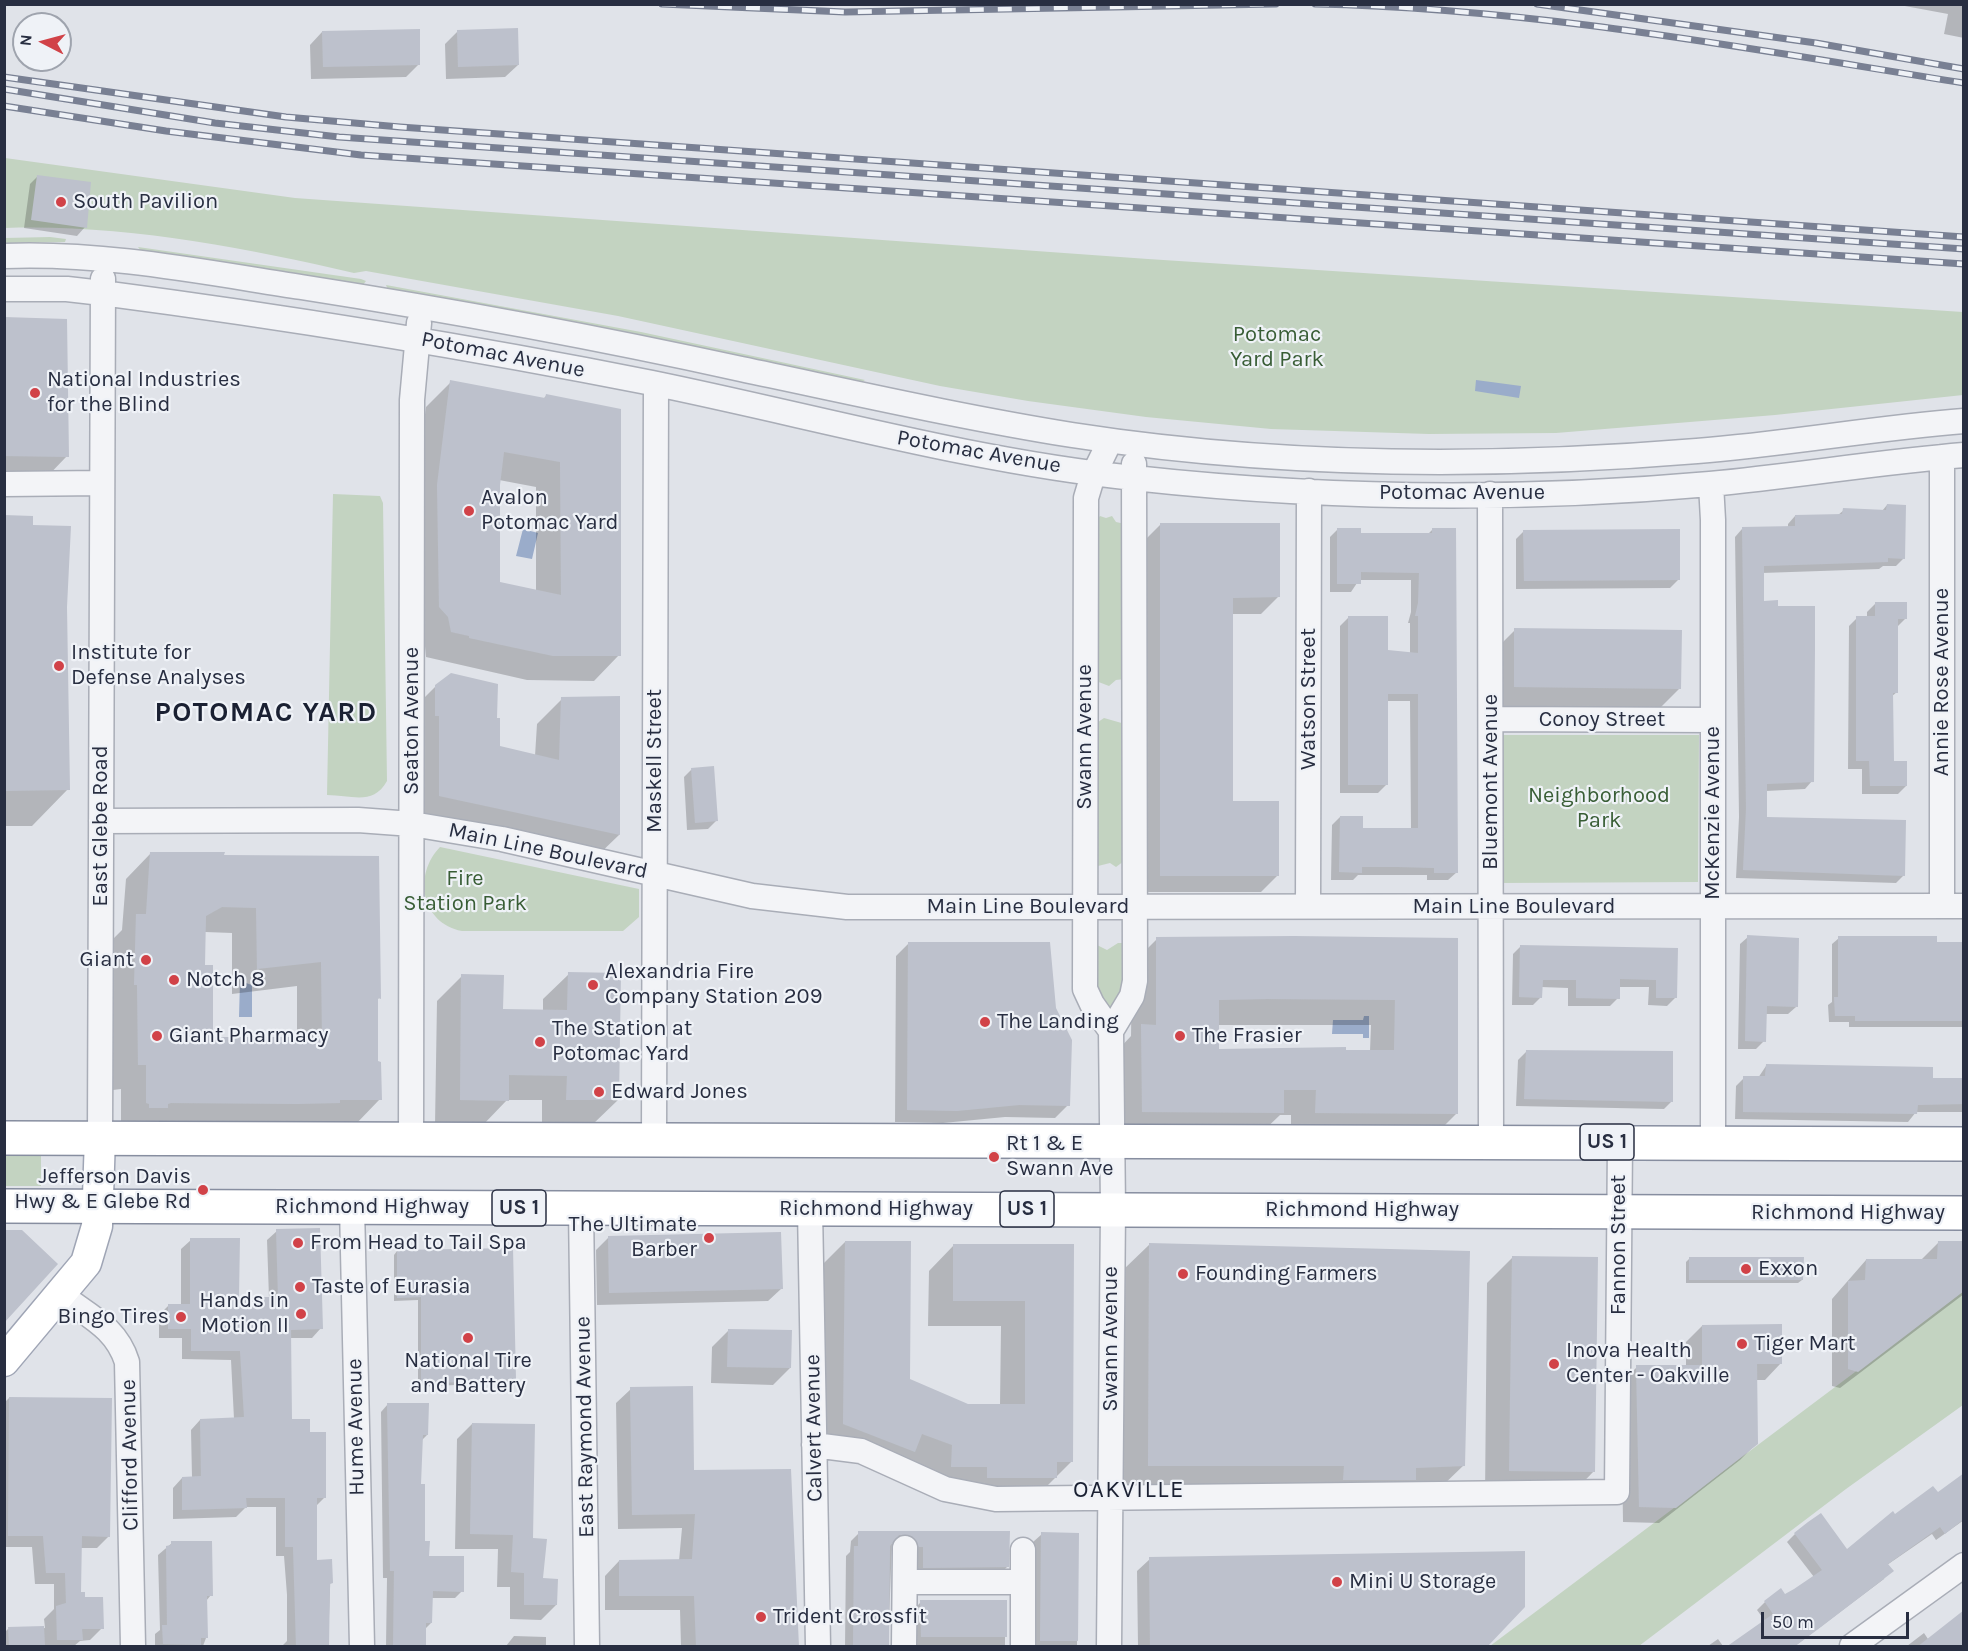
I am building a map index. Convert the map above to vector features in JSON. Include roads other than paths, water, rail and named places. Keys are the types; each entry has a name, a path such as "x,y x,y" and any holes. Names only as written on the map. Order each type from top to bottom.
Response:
{"highway":[{"name":"US 1","path":"4,1138 411,1137 1964,1144"},
{"name":"Richmond Highway","path":"4,1206 1964,1213"}],"main road":[{"name":"East Glebe Road","path":"4,1361 86,1263 95,1237 100,1137"}],"street":[{"name":"Potomac Avenue","path":"4,256 33,255 172,268 421,306 566,333 950,414 1110,441 1245,454 1346,459 1526,462 1703,450 1898,426 1964,421"},
{"name":"East Glebe Road","path":"100,1137 103,260"},
{"name":"Potomac Avenue","path":"4,289 67,289 102,293 417,339 656,384 898,439 1133,478 1309,491 1490,494 1711,484 1953,456"},
{"name":"Seaton Avenue","path":"411,1137 412,400 421,306"},
{"name":"Maskell Street","path":"654,1138 656,384"},
{"name":"Swann Avenue","path":"1110,441 1095,473 1085,503 1085,989 1092,1004 1111,1031"},
{"name":"Swann Avenue","path":"1109,1647 1113,1209 1111,1031 1134,988 1133,478 1136,443"},
{"name":"Annie Rose Avenue","path":"1953,456 1953,906"},
{"path":"4,484 102,483"},
{"name":"McKenzie Avenue","path":"1711,484 1713,1142"},
{"name":"Watson Street","path":"1308,906 1309,491"},
{"name":"Bluemont Avenue","path":"1490,494 1491,1142"},
{"name":"Conoy Street","path":"1491,719 1713,720"},
{"name":"Main Line Boulevard","path":"101,821 358,820 412,824 472,833 752,896 825,906 1953,906"},
{"name":"Fannon Street","path":"1110,1498 1617,1492 1620,1142"},
{"name":"Hume Avenue","path":"352,1207 362,1647"},
{"name":"East Raymond Avenue","path":"580,1208 587,1647"},
{"name":"Calvert Avenue","path":"810,1209 818,1647"},
{"name":"Clifford Avenue","path":"61,1295 104,1323 114,1334 127,1362 133,1647"},
{"path":"814,1445 861,1451 945,1489 979,1497 1110,1498"},
{"path":"904,1647 905,1548"},
{"path":"1023,1550 1023,1647"},
{"path":"1852,1647 1964,1565"},
{"path":"905,1582 1023,1582"}],"water":[{"path":"1476,380 1521,386 1519,398 1475,391"},
{"path":"523,529 538,533 532,559 516,556"},
{"path":"240,981 252,985 252,1017 239,1017"},
{"path":"1364,1016 1369,1016 1369,1038 1363,1038 1363,1034 1332,1034 1333,1020 1363,1020"}],"railway":[{"path":"662,4 845,12 1276,4"},
{"path":"1315,4 1397,7 1559,22 1722,44 1964,83"},
{"path":"1537,4 1816,43 1964,69"},
{"path":"4,77 286,117 400,127 1964,237"},
{"path":"4,89 215,123 339,137 1964,249"},
{"path":"4,106 166,131 361,155 1964,264"}],"place":[{"name":"South Pavilion","path":"61,202"},
{"name":"National Industries for the Blind","path":"35,393"},
{"name":"Avalon Potomac Yard","path":"469,511"},
{"name":"Institute for Defense Analyses","path":"59,666"},
{"name":"Giant","path":"146,960"},
{"name":"Notch 8","path":"174,980"},
{"name":"Alexandria Fire Company Station 209","path":"593,985"},
{"name":"The Landing","path":"985,1022"},
{"name":"Giant Pharmacy","path":"157,1036"},
{"name":"The Frasier","path":"1180,1036"},
{"name":"The Station at Potomac Yard","path":"540,1042"},
{"name":"Edward Jones","path":"599,1092"},
{"name":"Rt 1 & E Swann Ave","path":"994,1157"},
{"name":"Jefferson Davis Hwy & E Glebe Rd","path":"203,1190"},
{"name":"The Ultimate Barber","path":"709,1238"},
{"name":"From Head to Tail Spa","path":"298,1243"},
{"name":"Exxon","path":"1746,1269"},
{"name":"Founding Farmers","path":"1183,1274"},
{"name":"Taste of Eurasia","path":"300,1287"},
{"name":"Hands in Motion II","path":"301,1314"},
{"name":"Bingo Tires","path":"181,1317"},
{"name":"National Tire and Battery","path":"468,1338"},
{"name":"Tiger Mart","path":"1742,1344"},
{"name":"Inova Health Center - Oakville","path":"1554,1364"},
{"name":"Mini U Storage","path":"1337,1582"},
{"name":"Trident Crossfit","path":"761,1617"}],"district":[{"name":"POTOMAC YARD","path":"266,713"},
{"name":"OAKVILLE","path":"1129,1490"}],"park label":[{"name":"Potomac Yard Park","path":"1277,348"},
{"name":"Neighborhood Park","path":"1599,808"},
{"name":"Fire Station Park","path":"465,892"}]}
